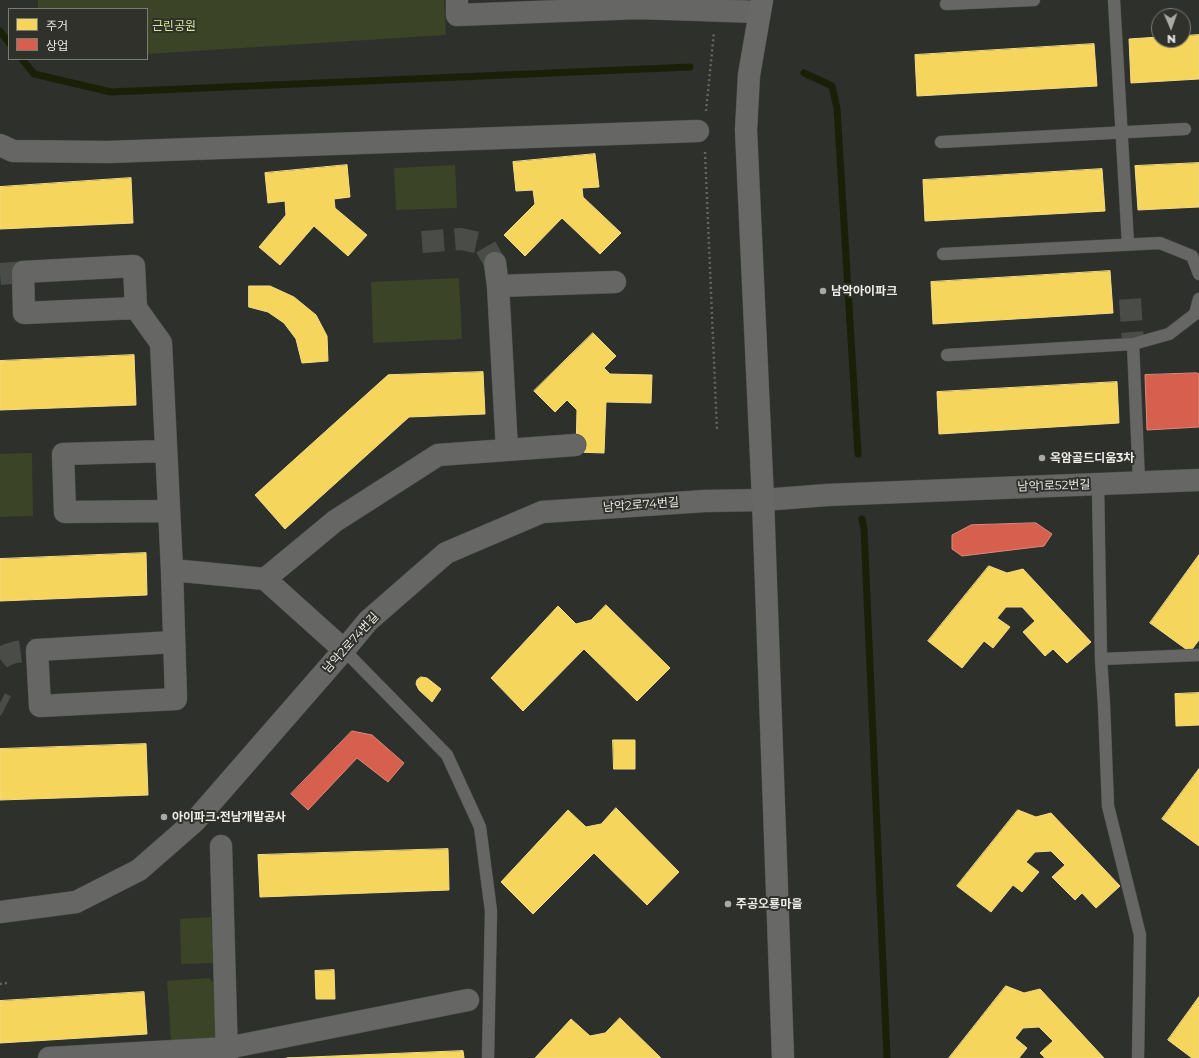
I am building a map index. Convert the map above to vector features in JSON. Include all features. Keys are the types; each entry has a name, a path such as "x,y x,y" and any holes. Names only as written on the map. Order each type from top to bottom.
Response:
{"street":[{"path":"457,0 457,15 639,4 716,11 760,6 749,75 746,130 763,500 783,1058"},
{"path":"0,145 13,151 108,152 703,132"},
{"path":"495,262 498,286 507,450"},
{"path":"136,308 24,313 23,272 134,266 136,308 161,343 172,570 176,699 40,706 37,650 174,642"},
{"path":"498,286 615,282"},
{"path":"265,579 335,521 438,455 575,445"},
{"path":"166,451 63,454 65,512 169,511"},
{"name":"남악1로52번길","path":"763,500 909,491 1199,480"},
{"name":"남악2로74번길","path":"0,912 76,902 139,870 195,821 368,621 446,553 542,512 698,502 763,500"},
{"path":"172,570 265,579 344,650"},
{"path":"221,846 227,1053"},
{"path":"49,1058 227,1053 468,1000"}],"lane":[{"path":"946,4 1034,0"},
{"path":"1114,0 1128,244"},
{"path":"941,142 1122,134 1185,129"},
{"path":"943,254 1160,243 1192,256 1199,274"},
{"path":"948,355 1132,344 1169,334 1194,314 1199,299"},
{"path":"1132,344 1139,482"},
{"path":"1098,484 1101,659 1108,806 1140,935 1138,1058"},
{"path":"344,650 446,755 480,827 491,911 488,1058"},
{"path":"1101,659 1199,655"}],"path":[{"path":"716,11 703,132 717,431"},
{"path":"0,984 7,983"}],"green space":[{"name":"근린공원","path":"38,0 444,0 446,35 148,54 148,8 38,8"},
{"path":"455,165 457,208 396,210 394,168"},
{"path":"459,278 462,339 373,343 371,282"},
{"path":"32,453 33,516 0,517 0,454"},
{"path":"211,917 213,963 181,964 180,919"},
{"path":"209,978 221,990 222,1028 212,1040 171,1041 167,981"}],"building: 주거":[{"path":"1199,35 1199,79 1131,83 1129,39 1151,38 1151,48 1191,48 1191,36"},
{"path":"1094,44 1097,86 917,96 915,55"},
{"path":"595,154 599,187 582,188 583,197 621,233 600,254 562,218 525,256 504,235 535,204 533,190 516,191 513,162"},
{"path":"1199,163 1199,207 1138,210 1135,166"},
{"path":"347,165 350,197 334,199 335,208 367,235 348,256 314,226 280,265 259,247 286,215 285,201 268,203 265,173"},
{"path":"1102,169 1105,211 925,221 923,180"},
{"path":"131,178 133,223 0,229 0,187"},
{"path":"1110,271 1113,313 933,324 931,282"},
{"path":"249,286 270,286 294,297 316,315 327,336 328,361 302,363 296,339 284,323 268,312 249,307"},
{"path":"593,333 616,356 604,368 610,374 652,375 651,403 606,402 604,453 576,452 577,410 567,400 555,412 534,391"},
{"path":"134,355 136,405 0,410 0,361"},
{"path":"483,372 485,414 409,417 285,529 255,495 388,375"},
{"path":"1117,382 1119,423 939,434 937,392"},
{"path":"146,553 147,595 0,601 0,559"},
{"path":"1199,555 1199,640 1190,652 1150,623"},
{"path":"989,566 1007,573 1023,569 1091,642 1067,663 1053,649 1045,656 1023,632 1035,621 1022,607 1006,607 997,618 1010,627 993,648 984,641 962,668 928,641"},
{"path":"606,605 670,668 637,701 584,649 523,711 491,678 558,606 576,624 591,620"},
{"path":"421,677 427,678 441,689 432,702 419,690 416,684 417,680"},
{"path":"1199,693 1199,725 1176,726 1175,694"},
{"path":"613,740 635,740 635,769 614,769"},
{"path":"146,744 148,795 0,800 0,749"},
{"path":"1199,769 1199,846 1162,819"},
{"path":"616,808 679,872 647,905 594,853 533,914 501,882 568,810 586,827 601,824"},
{"path":"1018,810 1036,817 1051,813 1120,886 1096,908 1082,893 1075,900 1052,877 1065,865 1051,851 1035,852 1026,862 1039,872 1022,892 1013,885 991,912 957,886"},
{"path":"448,849 449,890 260,897 258,855"},
{"path":"334,970 335,999 316,999 315,971"},
{"path":"1006,986 1024,993 1040,989 1104,1058 1045,1058 1040,1053 1053,1041 1039,1027 1023,1028 1015,1038 1027,1048 1019,1058 949,1058"},
{"path":"144,992 147,1034 0,1043 0,1001"},
{"path":"1199,997 1199,1058 1192,1058 1168,1040"},
{"path":"620,1018 661,1058 535,1058 571,1019 590,1036 605,1033"},
{"path":"463,1051 464,1058 287,1058"}],"building: 상업":[{"path":"1199,374 1199,427 1147,430 1145,375"},
{"path":"1036,523 1052,534 1044,546 962,556 952,549 952,535 971,525"},
{"path":"352,731 372,735 404,763 388,782 357,758 308,810 291,794"}],"waterway":[{"path":"0,31 8,42"},
{"path":"23,60 34,74 111,92 690,67"},
{"path":"804,73 832,86 837,108 858,454"},
{"path":"862,519 864,529 887,1058"}],"tunnel":[{"path":"422,242 461,239 484,244 495,263"},
{"path":"0,274 23,272"},
{"path":"1130,299 1133,344"},
{"path":"0,659 8,654 37,650"},
{"path":"0,703 6,706"}],"place":[{"name":"남악아이파크","path":"823,291"},
{"name":"옥암골드디움3차","path":"1042,458"},
{"name":"아이파크·전남개발공사","path":"164,817"},
{"name":"주공오룡마을","path":"728,904"}]}
